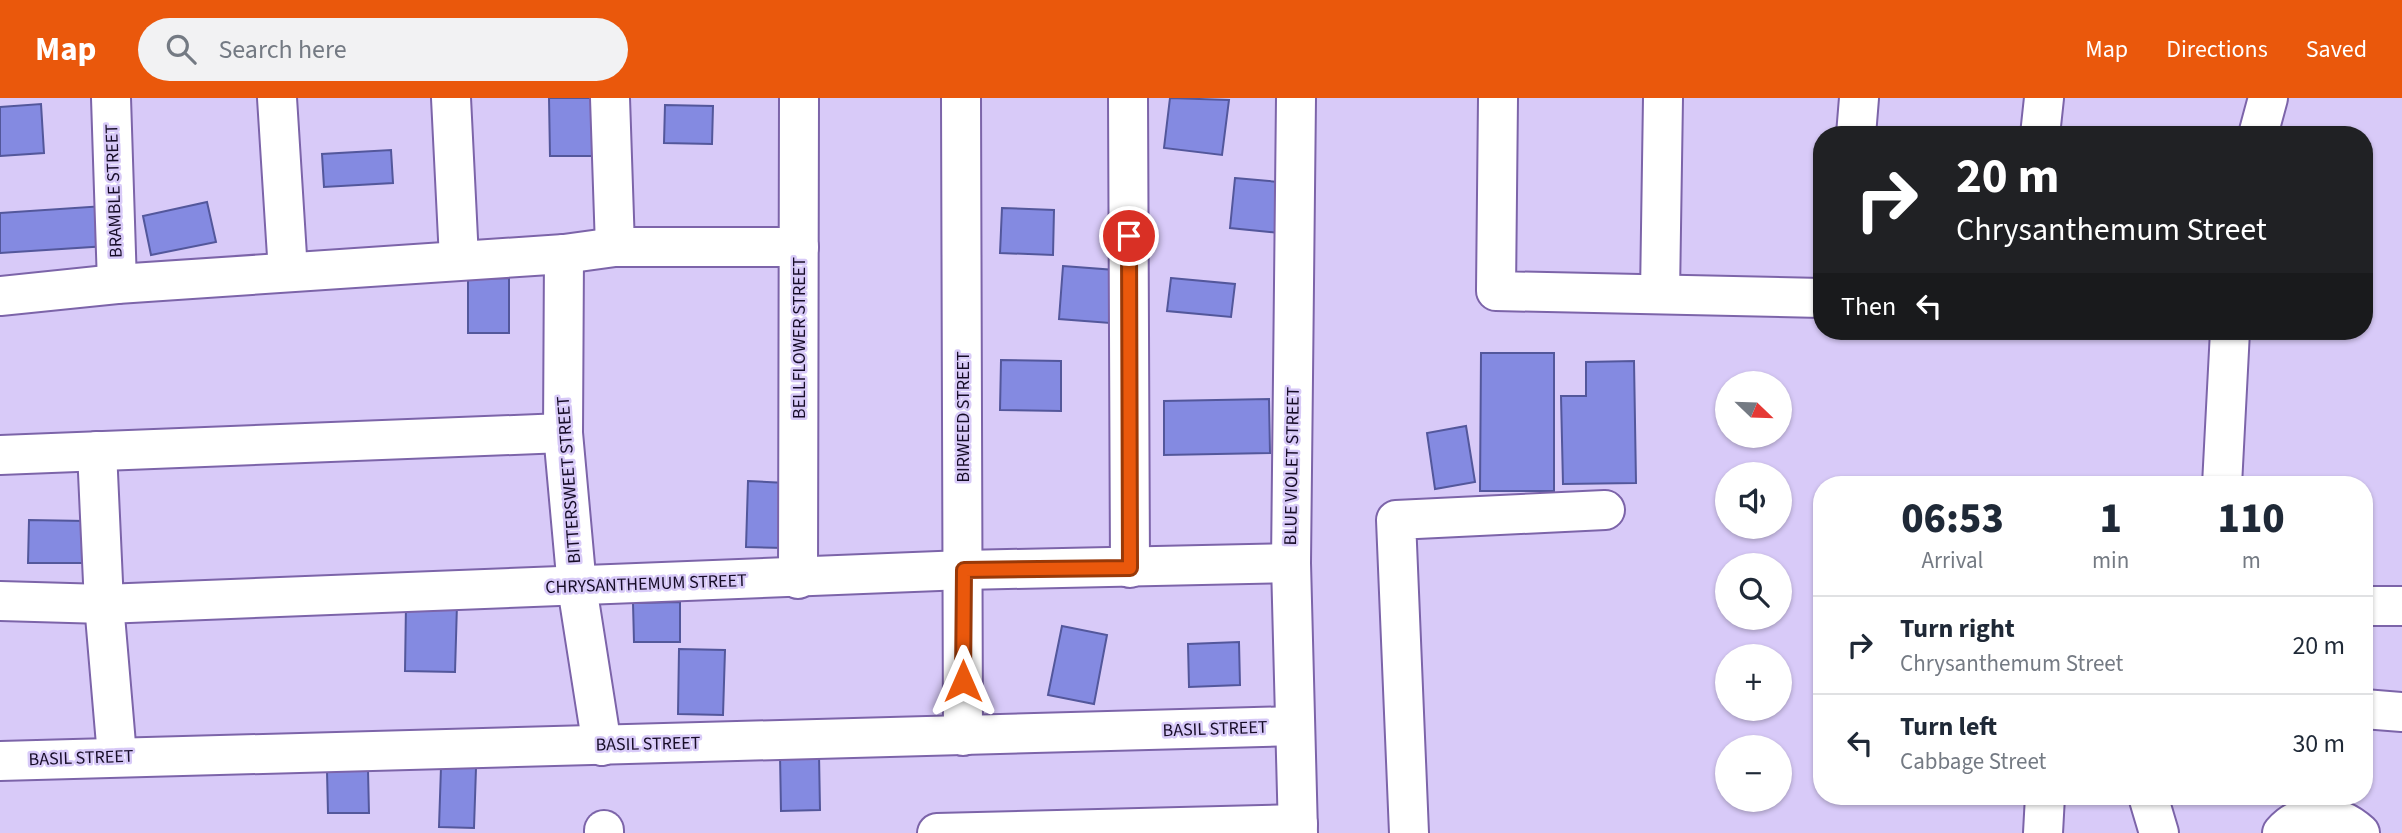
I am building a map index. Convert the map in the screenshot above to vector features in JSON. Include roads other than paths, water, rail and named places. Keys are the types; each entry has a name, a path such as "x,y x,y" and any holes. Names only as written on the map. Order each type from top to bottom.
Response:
{"street":[{"name":"BRAMBLE STREET","path":"111,98 117,284"},
{"path":"277,98 288,272"},
{"path":"451,98 458,259"},
{"path":"610,98 615,247"},
{"name":"BELLFLOWER STREET","path":"798,579 799,98"},
{"name":"BIRWEED STREET","path":"961,98 963,736"},
{"path":"1128,98 1130,568"},
{"name":"BLUE VIOLET STREET","path":"1296,98 1291,563 1298,829"},
{"path":"1498,98 1496,291 1813,298"},
{"path":"1660,294 1663,98"},
{"path":"1857,126 1859,98"},
{"path":"2041,126 2044,98"},
{"path":"2261,126 2269,98"},
{"path":"0,296 117,284 458,259 564,254 615,247 799,247"},
{"name":"BITTERSWEET STREET","path":"564,254 563,433 577,587 602,746"},
{"path":"2222,476 2230,340"},
{"path":"0,456 563,433"},
{"path":"97,451 104,604 117,756"},
{"path":"1409,833 1396,520 1605,510"},
{"name":"CHRYSANTHEMUM STREET","path":"0,601 104,604 798,579 964,570 1291,563"},
{"path":"2373,606 2402,606"},
{"path":"2373,710 2402,712"},
{"name":"BASIL STREET","path":"0,761 1296,726"},
{"path":"2043,833 2045,805"},
{"path":"2151,805 2159,833"},
{"path":"2293,816 2323,815 2342,819 2360,833"},
{"path":"947,833 1298,829"}]}
